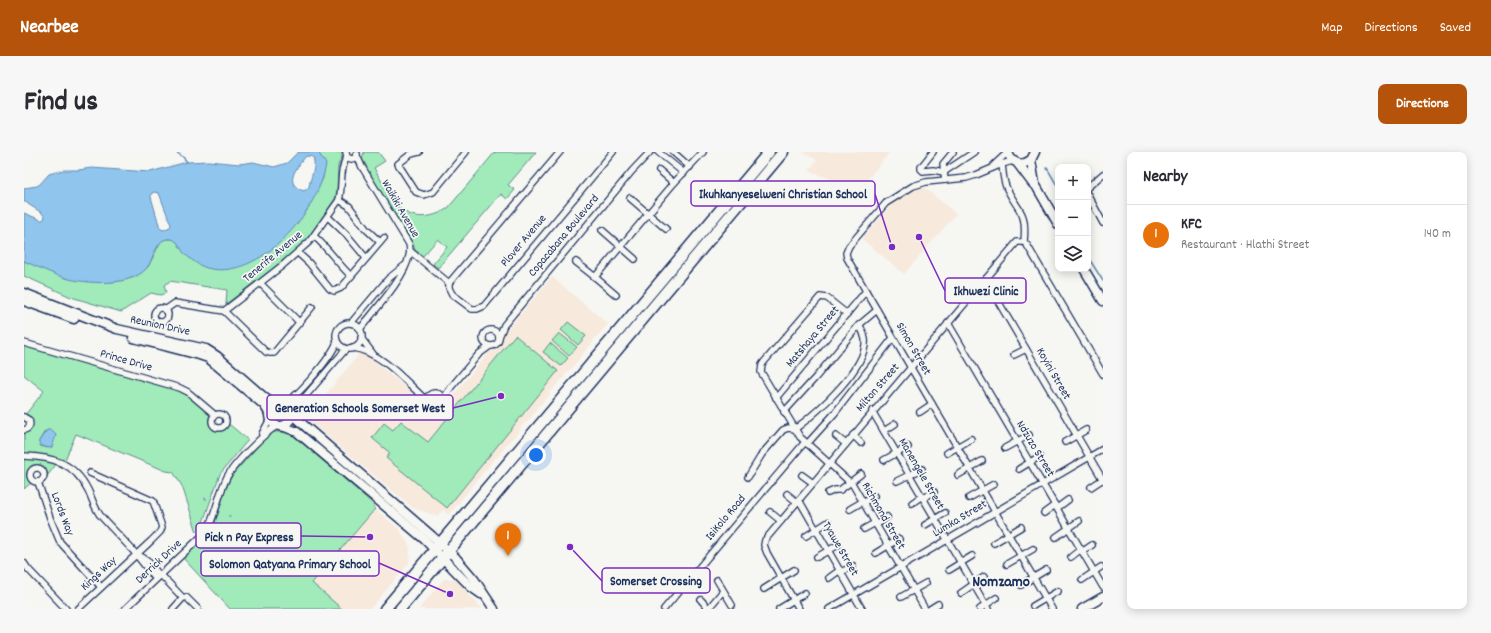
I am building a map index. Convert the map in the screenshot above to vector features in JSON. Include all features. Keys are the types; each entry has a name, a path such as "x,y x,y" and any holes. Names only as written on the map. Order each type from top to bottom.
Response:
{"highway":[{"path":"385,609 768,152"},
{"path":"400,609 784,152"}],"street":[{"path":"419,152 411,154 398,164 416,192 424,195 433,192 466,152"},
{"path":"449,283 560,152"},
{"name":"Plover Avenue","path":"410,251 449,283 452,294 472,309 480,308 484,306 613,152"},
{"name":"Copacabana Boulevard","path":"640,162 644,152"},
{"name":"Copacabana Boulevard","path":"499,337 504,325 650,152"},
{"path":"658,152 684,173"},
{"path":"673,152 690,167"},
{"path":"933,152 921,169 923,171 933,170 944,172 974,152"},
{"path":"945,180 943,166 953,152"},
{"path":"1008,152 1038,189 1055,219"},
{"name":"Simon Street","path":"991,168 1008,152"},
{"path":"1035,152 1031,160 1033,175 1038,189"},
{"path":"595,277 674,183 690,167 700,153"},
{"name":"Waikiki Avenue","path":"353,155 362,166 409,244 410,251 409,258 401,276 360,329"},
{"name":"Tenerife Avenue","path":"224,311 298,253 314,236 339,200 343,167 353,155"},
{"path":"1016,162 1023,164 1031,160"},
{"name":"Simon Street","path":"1016,162 1002,164 976,175 920,183 890,199 849,246 846,253 847,258 866,291 1052,609"},
{"path":"1002,164 1006,188 1019,207 1025,220 1020,242 1027,245 1103,374"},
{"path":"659,170 674,183"},
{"path":"1091,184 1103,174"},
{"path":"630,198 666,229"},
{"path":"298,253 309,263 330,289 334,291 341,288 382,240 366,229 349,206 339,200"},
{"path":"1091,200 1103,223"},
{"path":"328,217 347,235 366,258"},
{"path":"602,230 635,259"},
{"path":"314,236 351,276"},
{"name":"Milton Street","path":"781,578 767,553 764,545 765,540 872,411 985,279 1020,242"},
{"path":"576,262 616,295"},
{"path":"351,323 388,279 406,265"},
{"path":"1086,272 1103,301"},
{"name":"Koyini Street","path":"985,279 1103,480"},
{"path":"260,283 299,322"},
{"name":"Matshaya Street","path":"776,398 866,291"},
{"name":"Reunion Drive","path":"24,293 117,329 206,349 217,356 273,404 280,404"},
{"name":"Richmond Street","path":"847,314 827,298 820,297 778,345 762,365 761,369 764,378 784,412 806,443 851,483 925,609"},
{"name":"Reunion Drive","path":"24,302 116,334 203,356 215,363 249,391 264,405 269,416"},
{"path":"166,310 175,303 224,311 266,352 274,353 312,307"},
{"path":"784,412 816,377 859,325 878,310"},
{"path":"374,354 353,348 346,349 340,346 335,335 339,327 346,323 355,324 360,329 362,338 374,354 415,388 426,401 427,406 434,411 442,407 443,399 452,386 479,354 485,342 484,337 486,333 493,331 497,333 499,337 497,344 490,346 479,354"},
{"name":"Ndzuzo Street","path":"948,323 1103,587"},
{"name":"Copacabana Boulevard","path":"493,331 504,325"},
{"path":"748,477 762,454 783,430 788,428 795,429 812,416 841,386 856,367 865,343 864,335 859,325"},
{"path":"353,348 362,338"},
{"name":"IsiKolo Road","path":"664,609 806,443 834,414 894,338"},
{"path":"337,342 331,353 296,395 271,408 269,416 278,426 297,432 437,547"},
{"path":"485,342 490,346"},
{"name":"Prince Drive","path":"24,343 180,388 188,392 215,415"},
{"path":"278,426 285,425 289,422 291,413 346,349"},
{"path":"1014,355 1026,349"},
{"path":"426,401 434,394 452,386"},
{"path":"415,388 434,394 443,399"},
{"path":"280,404 288,408 291,413 474,579 494,609"},
{"path":"920,412 932,404"},
{"name":"Manengele Street","path":"872,411 987,607"},
{"name":"Derrick Drive","path":"253,447 264,431 269,416"},
{"path":"24,417 29,420 30,424 28,428 24,430"},
{"path":"884,431 895,424"},
{"name":"Derrick Drive","path":"125,609 206,532 211,525 228,477 267,432 278,426"},
{"path":"1065,442 1086,430"},
{"path":"852,435 861,443"},
{"path":"1005,448 1028,435"},
{"path":"836,436 846,444"},
{"path":"947,453 971,439"},
{"path":"884,460 908,447"},
{"name":"Lumka Street","path":"829,609 1103,449"},
{"path":"24,456 47,458 62,463 72,469 83,481 100,514 136,554 147,560 159,577 183,598 189,598 198,609"},
{"path":"1019,469 1040,456"},
{"path":"958,475 982,462"},
{"path":"898,481 922,469"},
{"name":"Kings Way","path":"78,609 160,532 161,529 161,524 154,503 150,499 90,473"},
{"path":"828,493 835,490 839,491 851,483 860,474"},
{"path":"802,475 813,482"},
{"path":"1091,487 1103,480"},
{"name":"Lords Way","path":"38,482 60,542 101,587"},
{"path":"969,498 994,484"},
{"path":"912,503 934,492"},
{"path":"787,494 798,501"},
{"path":"850,509 874,496"},
{"path":"1044,513 1068,500"},
{"name":"Tyawe Street","path":"798,501 862,609"},
{"path":"770,512 781,521"},
{"path":"925,525 945,513"},
{"path":"864,530 887,517"},
{"path":"1056,537 1079,521"},
{"path":"806,536 828,522"},
{"path":"994,543 1021,527"},
{"path":"876,553 899,539"},
{"path":"817,557 838,545"},
{"path":"1071,557 1092,545"},
{"path":"1007,564 1033,549"},
{"path":"949,570 972,556"},
{"path":"24,563 66,609"},
{"path":"829,578 840,571 854,566"},
{"path":"1082,580 1101,567"},
{"path":"764,589 794,570"},
{"path":"1021,585 1046,570"},
{"path":"960,593 984,577"},
{"path":"781,578 799,609"},
{"path":"717,580 732,605"},
{"path":"901,597 926,583"},
{"path":"701,600 709,609 723,591"},
{"path":"1033,606 1058,591"},
{"path":"779,609 805,593"},
{"path":"1082,609 1103,597"},
{"path":"173,609 183,598"},
{"path":"980,609 987,607 996,598"},
{"path":"930,609 938,604"}],"shaded area":[{"path":"803,152 890,152 856,193 845,184 809,171 817,160"},
{"path":"920,187 926,189 956,214 904,274 862,239 894,202"},
{"path":"552,277 608,324 593,340 594,341 539,405 535,410 536,411 526,423 525,422 520,428 521,429 506,445 497,458 496,457 449,515 443,510 437,516 413,508 309,421 316,411 314,409 360,353 369,357 419,399 421,406 419,409 434,421 489,352 496,350 501,344 503,335"},
{"path":"375,509 399,529 410,547 409,563 370,609 342,609 311,584"},
{"path":"444,579 456,579 482,609 419,609"}],"green space":[{"path":"318,152 342,152 342,157 338,165 337,190 335,199 307,239 288,257 226,304 227,290 170,281 164,285 166,293 160,295 151,293 121,312 71,297 24,276 24,261 69,278 115,282 135,277 148,267 161,241 166,239 174,239 184,253 228,269 254,260 306,212 323,178 323,161"},
{"path":"364,152 378,152 385,161 374,168 397,205 408,214 422,217 442,212 448,208 495,152 536,152 508,185 515,190 507,199 501,194 438,268 433,264 447,247 438,239 423,256 415,250 404,228 402,228 366,168 367,167 362,159"},
{"path":"568,322 586,336 578,345 561,330"},
{"path":"559,333 577,347 569,356 552,341"},
{"path":"515,335 558,371 447,508 386,458 390,453 372,438 384,423 393,430 401,421 428,442"},
{"path":"550,343 568,358 561,366 543,352"},
{"path":"24,345 177,389 187,394 211,415 210,422 214,427 220,429 226,425 230,425 248,440 220,474 201,528 197,532 182,486 173,472 166,471 76,434 64,462 46,455 24,454 24,432 29,429 25,415 44,391 24,375","holes":["45,431 56,435 48,448 40,446 39,441"]},
{"path":"282,432 293,435 371,502 375,509 312,583 342,609 230,609 183,558 200,544 213,527 233,474 270,433"},
{"path":"24,458 33,458 57,463 48,475 45,476 40,468 31,470 29,476 32,482 24,489"}],"water":[{"path":"318,152 326,164 321,183 312,202 299,221 283,239 266,254 247,264 227,269 207,268 189,258 175,241 170,239 161,242 149,265 142,272 134,277 112,282 100,283 69,279 24,261 24,213 41,220 45,217 42,213 24,202 24,188 37,186 49,174 63,170 91,168 150,172 187,162 209,161 239,164 253,162 274,167 287,163 297,153","holes":["306,156 313,157 314,169 309,187 304,191 297,188 294,184 293,175","154,192 159,193 171,225 163,230 160,228 151,197 151,194"]},
{"path":"47,430 51,430 56,435 52,447 50,448 39,444 39,441"}],"waterway":[{"path":"176,152 187,162"},
{"path":"1047,168 1055,182"},
{"path":"1091,262 1103,281"}],"place":[{"name":"Ikhwezi Clinic","path":"919,237"},
{"name":"Ikuhkanyeselweni Christian School","path":"892,247"},
{"name":"Generation Schools Somerset West","path":"501,396"},
{"name":"Pick n Pay Express","path":"370,537"},
{"name":"Somerset Crossing","path":"570,547"},
{"name":"KFC","path":"508,556"},
{"name":"Solomon Qatyana Primary School","path":"450,594"}],"district":[{"name":"Nomzamo","path":"1001,582"}]}
